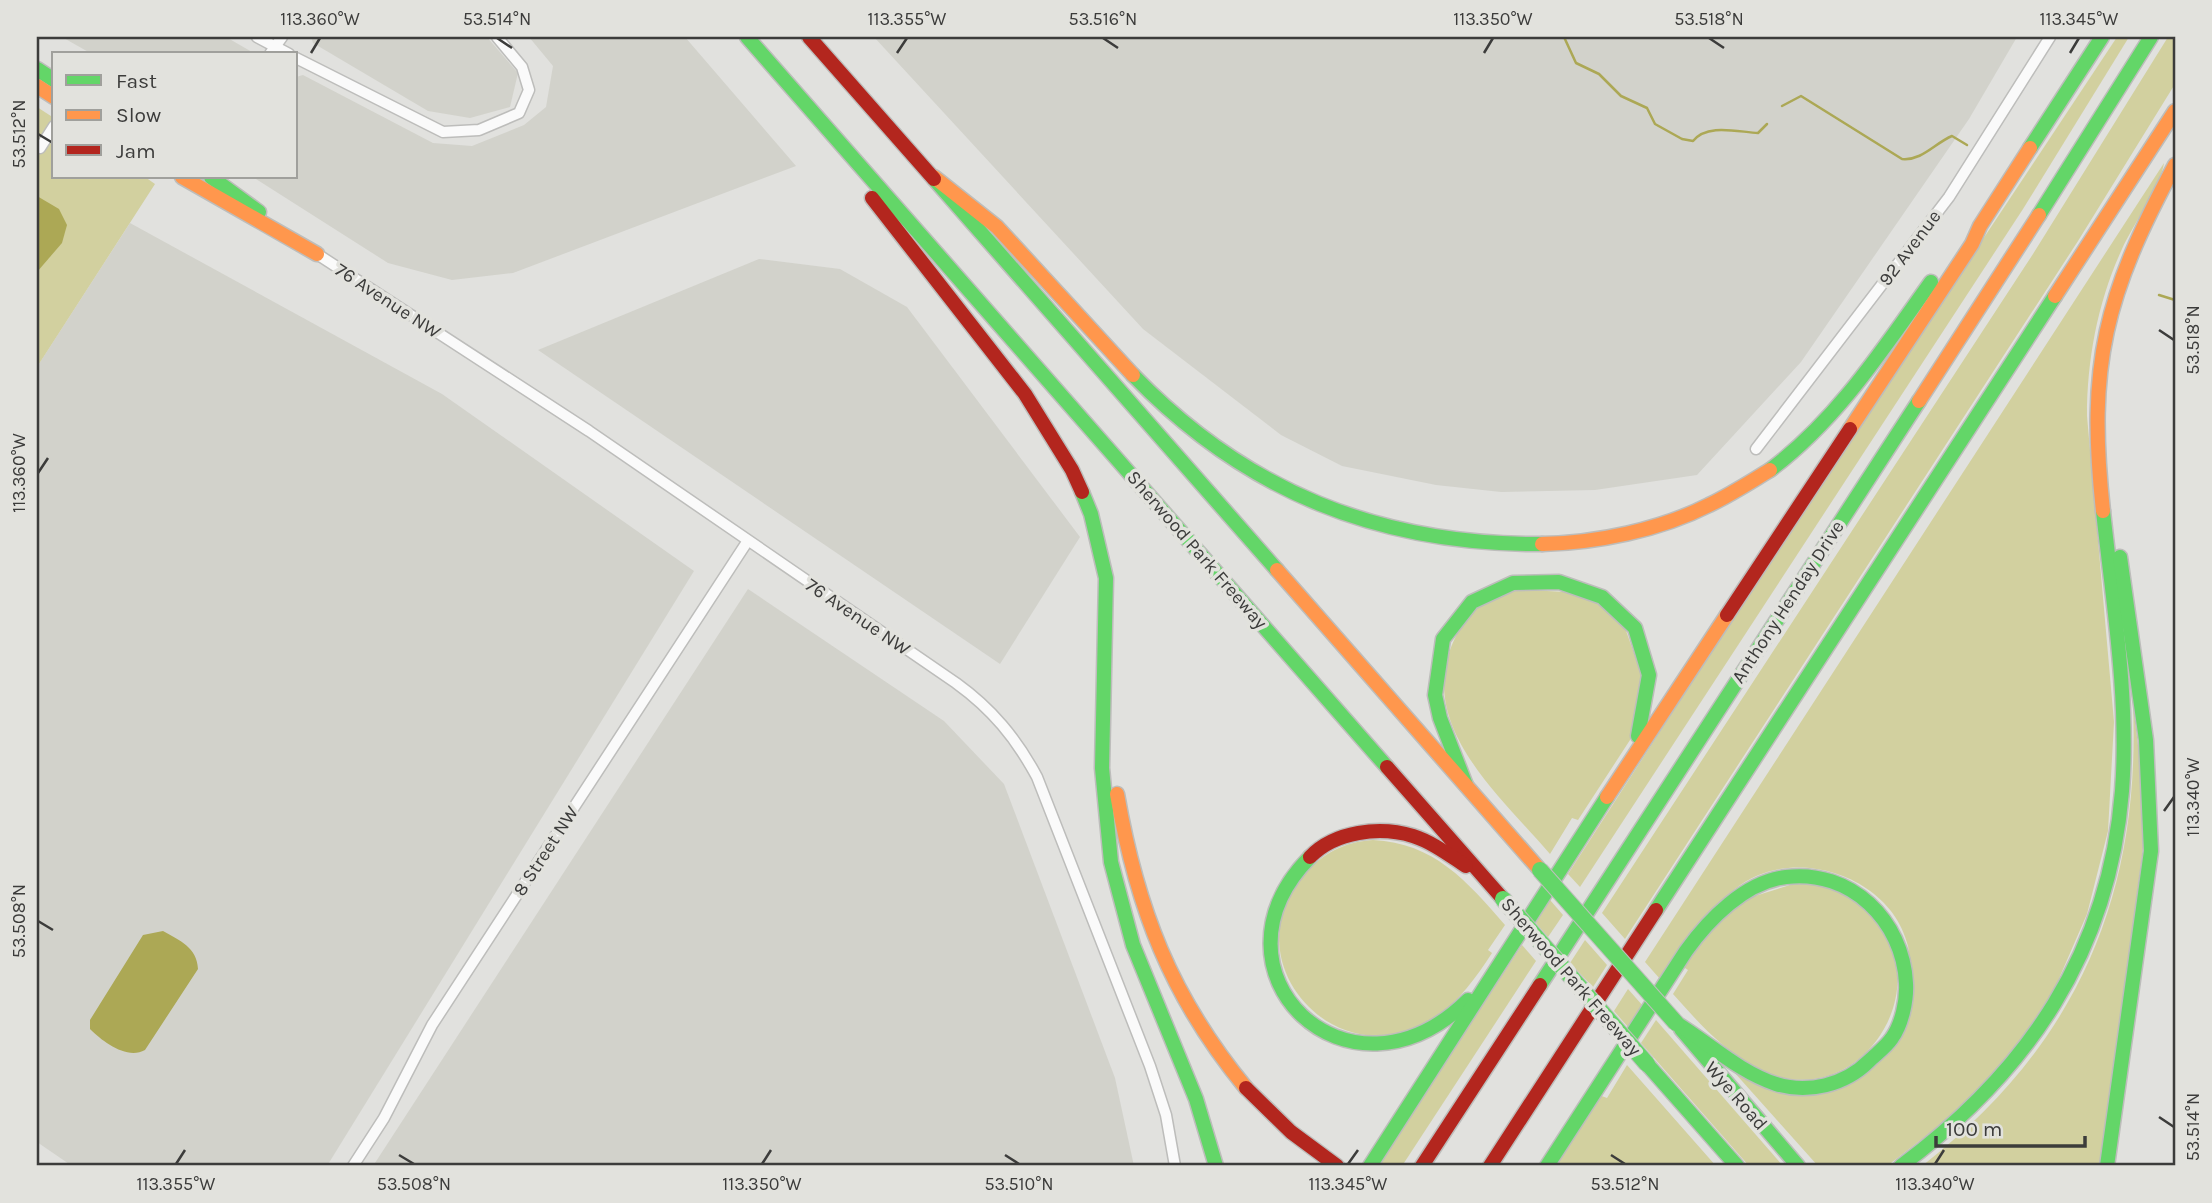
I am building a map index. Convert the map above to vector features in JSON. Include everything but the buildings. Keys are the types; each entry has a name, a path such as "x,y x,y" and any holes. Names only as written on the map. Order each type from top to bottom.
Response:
{"main road":[{"name":"Sherwood Park Freeway","path":"747,37 1737,1166"},
{"path":"809,37 934,177 1150,428 1323,620 1467,789 1541,870 1676,1023 1759,1077 1790,1087 1819,1087 1845,1080 1867,1066 1883,1049 1896,1029 1904,1007 1906,978 1898,936 1882,911 1859,891 1842,881 1821,876 1796,874 1776,878 1737,897 1692,944 1547,1166"},
{"path":"1370,1166 1625,769 1972,244 1980,226 2102,37"},
{"name":"Anthony Henday Drive","path":"1422,1166 2066,174 2151,37"},
{"path":"37,69 52,79"},
{"path":"37,86 52,96"},
{"path":"1490,1166 2175,111"},
{"path":"858,163 870,195 1025,394 1072,470 1091,514 1106,578 1102,768 1108,838 1117,892 1143,974 1196,1099 1216,1166"},
{"path":"1901,1166 1924,1152 1971,1111 2027,1046 2075,965 2109,873 2117,836 2123,753 2096,393 2103,336 2133,246 2175,165"},
{"path":"934,177 984,215 1161,403 1209,444 1255,475 1326,508 1390,529 1468,542 1517,544 1607,536 1681,516 1746,485 1771,468 1823,423 1847,396 1962,241 1980,226"},
{"name":"76 Avenue NW","path":"186,178 317,254"},
{"name":"76 Avenue NW","path":"212,178 317,254"},
{"path":"2103,497 2112,507 2146,721 2152,818 2151,851 2106,1166"},
{"path":"1467,789 1460,759 1438,713 1437,662 1448,634 1471,605 1502,585 1522,580 1558,580 1596,592 1615,606 1640,640 1649,683 1648,701 1644,720 1625,769"},
{"path":"1106,648 1112,748 1122,837 1134,890 1150,935 1183,1002 1219,1055 1263,1104 1335,1165"},
{"path":"1484,876 1412,836 1392,831 1353,834 1320,848 1291,876 1273,911 1269,952 1279,986 1297,1012 1334,1038 1359,1044 1384,1045 1419,1037 1447,1020 1487,984"},
{"name":"Wye Road","path":"1676,1023 1798,1166"}],"street":[{"path":"257,37 273,51 282,37"},
{"path":"298,59 443,132 479,130 519,113 529,90 525,72 497,37"},
{"name":"92 Avenue","path":"1756,449 1949,197 2050,37"},
{"path":"40,148 52,129"},
{"name":"76 Avenue NW","path":"317,254 589,432 978,698 1018,743 1037,777 1150,1066 1166,1115 1175,1163"},
{"name":"8 Street NW","path":"353,1166 384,1118 432,1025 747,542"}],"shaded area":[{"path":"62,37 226,37 252,52 88,52"},
{"path":"311,37 487,37 518,73 510,107 470,118 428,111 313,43"},
{"path":"529,37 685,37 796,166 513,273 452,280 388,263 255,178 298,178 298,76 303,75 433,143 472,146 524,125 546,107 553,66"},
{"path":"874,37 2017,37 1969,119 1801,362 1697,475 1595,490 1501,492 1436,485 1342,466 1281,435 1143,329"},
{"path":"2117,37 2129,37 2023,209 1580,887 1568,874 1794,524"},
{"path":"2168,37 2175,37 2175,84 2078,241 1625,939 1602,913 2033,254"},
{"path":"37,107 52,117 52,178 146,178 155,184 37,367"},
{"path":"2164,163 2106,289 2089,373 2087,416 2114,722 2108,831 2087,914 2054,990 2016,1047 1962,1108 1887,1166 1818,1166 1734,1072 1789,1093 1889,1050 1905,980 1908,946 1898,921 1882,901 1861,885 1836,874 1810,868 1783,869 1758,875 1726,897 1660,979 1645,962"},
{"path":"37,196 59,209 67,225 62,243 37,272"},
{"path":"130,223 442,394 694,571 327,1166 72,1166 37,1142 37,367"},
{"path":"759,259 840,269 907,307 1080,537 1000,664 538,350"},
{"path":"748,589 944,721 1004,784 1115,1078 1134,1166 373,1166"},
{"path":"1512,589 1584,593 1624,625 1642,676 1630,740 1578,820 1572,818 1550,854 1471,761 1447,708 1444,679 1450,650 1457,634 1475,610"},
{"path":"2133,705 2147,818 2101,1166 1922,1166 1975,1120 2021,1071 2058,1019 2088,963 2110,904 2125,842 2133,775"},
{"path":"1373,840 1414,848 1448,867 1505,925 1488,950 1492,953 1458,998 1431,1020 1395,1034 1360,1034 1329,1022 1304,1001 1286,974 1279,942 1284,908 1304,875 1335,850 1353,843"},
{"path":"1803,881 1849,894 1881,925 1896,959 1896,995 1884,1028 1863,1056 1834,1074 1799,1080 1761,1070 1736,1055 1713,1036 1673,994 1688,970 1682,966 1704,937 1742,900"},
{"path":"1550,900 1563,915 1548,937 1536,923"},
{"path":"163,931 191,950 198,969 145,1050 138,1053 123,1051 95,1034 90,1029 90,1020 143,935"},
{"path":"1585,940 1607,965 1593,987 1570,963"},
{"path":"1522,945 1536,961 1402,1166 1377,1166"},
{"path":"1628,989 1643,1006 1628,1027 1614,1011"},
{"path":"1656,1020 1783,1166 1749,1166 1641,1043"},
{"path":"1627,1065 1716,1166 1551,1166 1599,1095 1607,1098"}],"waterway":[{"path":"1564,37 1576,63 1599,74 1621,96 1647,108 1655,124 1682,139 1693,141 1699,135 1714,130 1758,133 1767,124"},
{"path":"1782,106 1801,96 1902,159 1916,157 1952,136 1967,145"},
{"path":"2159,295 2175,300"}],"traffic: fast":[{"path":"747,37 1387,767"},
{"path":"2030,148 2102,37"},
{"path":"2039,215 2151,37"},
{"path":"37,69 52,79"},
{"path":"212,178 259,212"},
{"path":"934,179 1277,570"},
{"path":"1770,470 1817,429 1838,406 1877,358 1931,282"},
{"path":"1656,910 2055,296"},
{"path":"1133,375 1176,416 1222,451 1269,480 1319,504 1371,522 1426,534 1483,542 1542,544"},
{"path":"1540,985 1919,401"},
{"path":"1082,492 1091,514 1106,578 1102,768 1111,862 1133,945 1196,1099 1216,1166"},
{"path":"1901,1166 1987,1090 2023,1048 2054,1004 2080,956 2100,905 2114,850 2124,756 2122,686 2103,511"},
{"path":"2107,1166 2151,851 2146,740 2120,557"},
{"path":"1466,785 1440,718 1435,695 1443,639 1472,602 1513,583 1559,582 1602,597 1635,628 1649,675 1638,736"},
{"path":"1370,1166 1607,797"},
{"path":"1310,857 1280,901 1271,944 1279,983 1302,1016 1336,1037 1377,1043 1422,1032 1468,1000"},
{"path":"1540,870 1676,1023"},
{"path":"1547,1166 1686,951 1717,915 1742,894 1771,880 1786,877 1832,881 1852,891 1884,920 1903,960 1906,997 1896,1032 1887,1044 1859,1069 1826,1085 1788,1087 1762,1079 1676,1023"},
{"path":"1503,899 1647,1064"},
{"path":"1681,1029 1798,1166"},
{"path":"1647,1064 1737,1166"}],"traffic: slow":[{"path":"37,86 52,96"},
{"path":"2055,296 2175,111"},
{"path":"1850,429 1972,244 1980,226 2030,148"},
{"path":"2103,511 2098,413 2100,371 2107,332 2117,293 2132,253 2175,165"},
{"path":"934,177 997,227 1133,375"},
{"path":"184,178 317,254"},
{"path":"1919,401 2039,215"},
{"path":"1542,544 1606,538 1670,522 1717,501 1770,470"},
{"path":"1277,570 1540,870"},
{"path":"1607,797 1727,615"},
{"path":"1117,794 1135,876 1161,950 1197,1020 1246,1088"}],"traffic: jam":[{"path":"809,37 934,179"},
{"path":"872,198 1025,394 1072,470 1082,492"},
{"path":"1727,615 1850,429"},
{"path":"1387,767 1503,899"},
{"path":"1310,857 1320,848 1345,836 1386,831 1420,839 1466,866"},
{"path":"1490,1166 1656,910"},
{"path":"1422,1166 1540,985"},
{"path":"1246,1088 1291,1132 1337,1166"}]}
